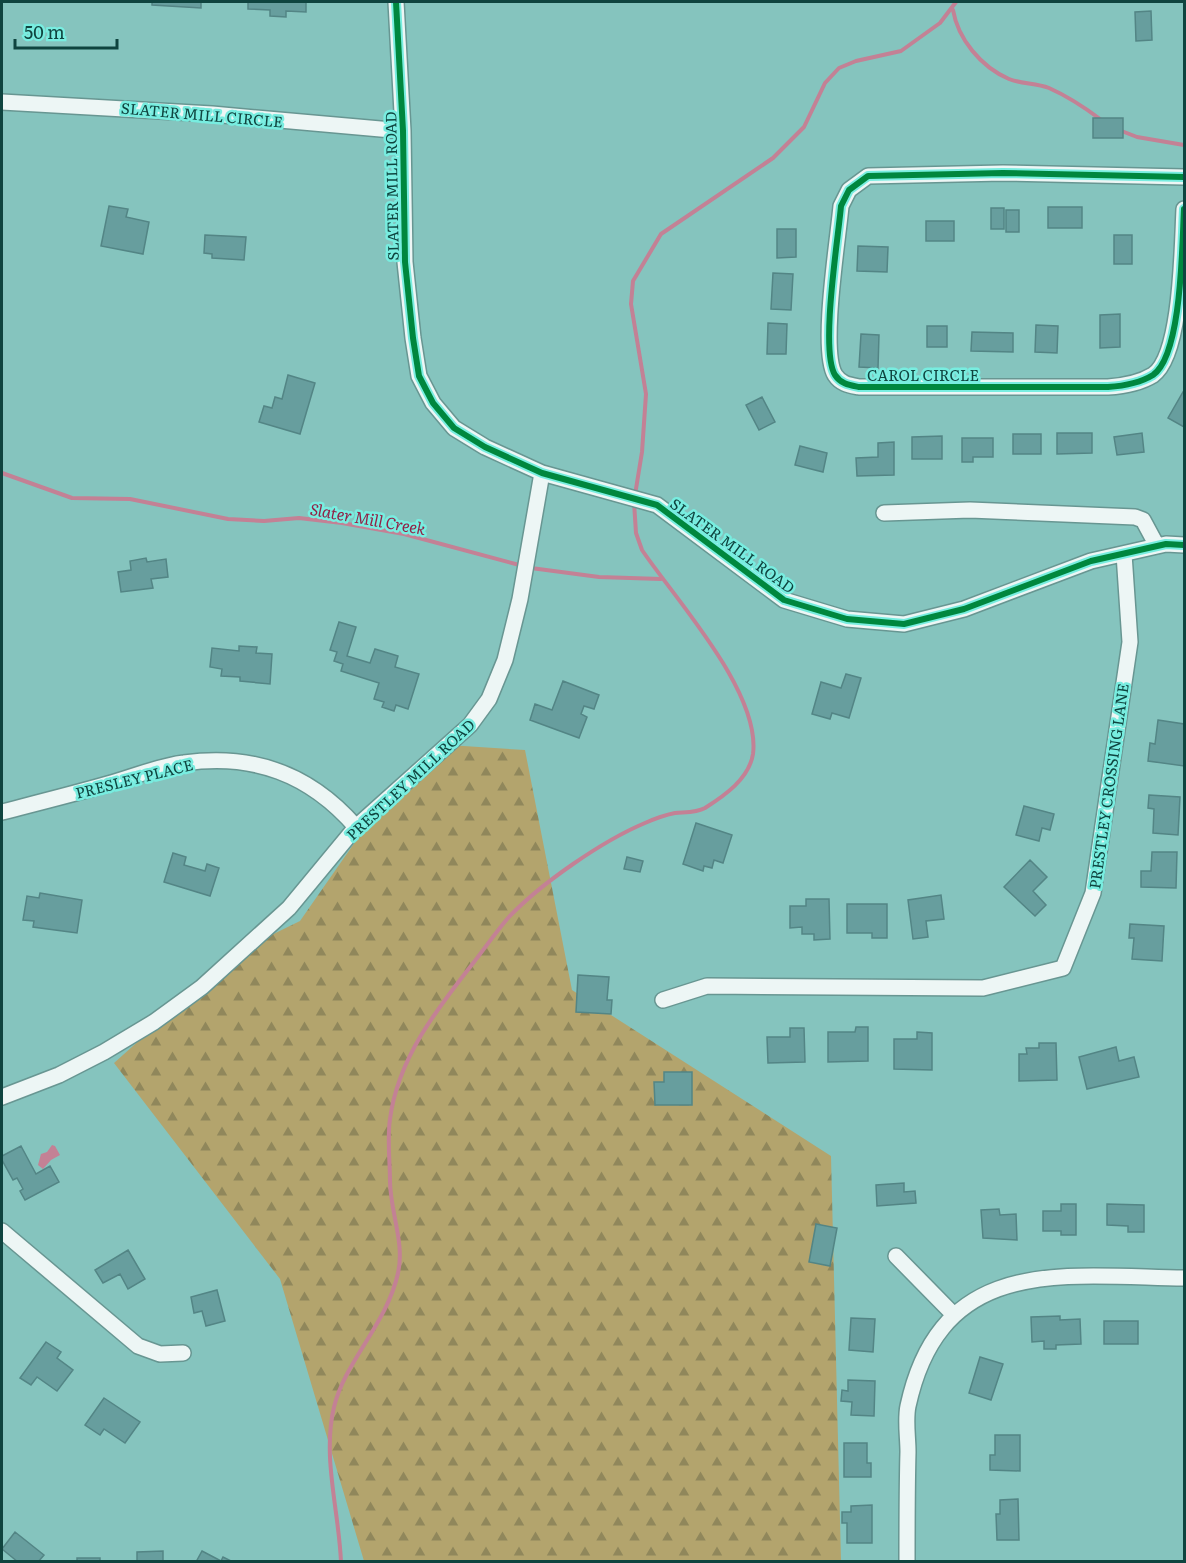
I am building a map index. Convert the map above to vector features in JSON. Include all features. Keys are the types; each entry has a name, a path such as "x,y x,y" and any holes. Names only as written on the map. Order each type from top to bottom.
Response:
{"street":[{"name":"SLATER MILL ROAD","path":"396,2 403,131 405,262 419,376 433,403 454,428 485,447 542,473 657,505 784,600 847,619 904,624 964,609 1091,561 1157,546 1185,545"},
{"name":"SLATER MILL CIRCLE","path":"2,102 212,114 403,131"},
{"name":"CAROL CIRCLE","path":"1185,177 1003,173 868,176 849,190 841,206 829,346 835,375 842,383 859,387 1108,387 1130,384 1154,374 1164,361 1176,325 1185,209"},
{"name":"PRESTLEY MILL ROAD","path":"2,1097 59,1075 105,1052 154,1022 202,987 289,908 356,827 470,725 489,699 505,660 517,609 542,473"},
{"path":"884,513 970,510 1135,517 1143,520 1157,546"},
{"name":"PRESTLEY CROSSING LANE","path":"663,1000 707,986 983,988 1063,968 1093,893 1130,642 1124,554"},
{"name":"PRESLEY PLACE","path":"2,812 182,763 234,761 269,766 307,784 337,805 356,827"},
{"path":"2,1230 138,1346 160,1354 183,1353"},
{"path":"896,1256 953,1314"},
{"path":"907,1562 908,1408 924,1358 953,1314 988,1292 1051,1276 1185,1278"}],"green space":[{"path":"448,745 525,750 572,990 831,1156 841,1561 364,1561 280,1279 114,1063 239,951 300,921 369,822"}],"shaded area":[{"path":"52,1145 60,1155 51,1160 43,1169 38,1165 41,1154 47,1152"}],"building":[{"path":"152,2 201,2 201,8 152,5"},
{"path":"248,2 306,2 306,12 286,11 286,17 270,16 270,10 248,9"},
{"path":"1151,11 1152,40 1136,41 1135,12"},
{"path":"1093,118 1123,118 1123,138 1093,138"},
{"path":"109,206 128,209 126,217 149,222 143,254 101,246"},
{"path":"1048,207 1082,207 1082,228 1048,228"},
{"path":"991,208 1004,208 1004,229 991,229"},
{"path":"1006,210 1019,210 1019,232 1006,232"},
{"path":"926,221 954,221 954,241 926,241"},
{"path":"777,229 796,229 796,257 777,258"},
{"path":"205,235 246,237 244,260 212,258 212,254 204,253"},
{"path":"1114,235 1132,235 1132,264 1114,264"},
{"path":"858,246 888,247 887,272 857,271"},
{"path":"773,273 793,274 791,310 771,309"},
{"path":"1120,314 1120,347 1100,348 1100,315"},
{"path":"768,323 787,324 786,354 767,354"},
{"path":"1036,325 1058,326 1057,353 1035,352"},
{"path":"927,326 947,326 947,347 927,347"},
{"path":"972,332 1013,333 1013,352 971,351"},
{"path":"861,334 879,335 878,368 859,367"},
{"path":"288,375 315,383 300,434 259,422 264,406 272,408 275,397 282,399"},
{"path":"1184,393 1184,427 1168,418"},
{"path":"762,397 775,422 759,430 746,405"},
{"path":"1057,433 1092,433 1092,453 1057,454"},
{"path":"1142,433 1144,452 1117,455 1114,437"},
{"path":"1013,434 1041,434 1041,454 1013,454"},
{"path":"942,436 942,459 912,459 912,437"},
{"path":"962,438 993,438 993,457 973,457 973,462 962,462"},
{"path":"894,442 894,475 857,476 856,458 878,457 878,443"},
{"path":"800,446 827,453 823,472 795,465"},
{"path":"146,558 147,562 166,559 168,577 151,579 153,588 121,592 118,572 131,570 130,561"},
{"path":"339,622 356,627 347,656 370,663 375,649 398,656 395,667 419,674 408,709 396,705 394,711 382,707 384,702 374,699 379,683 341,671 343,664 334,661 337,652 330,650"},
{"path":"239,646 257,647 256,653 272,654 270,684 240,681 240,677 221,676 222,669 210,667 212,648 239,651"},
{"path":"846,674 861,678 849,718 832,713 830,719 812,714 821,682 841,688"},
{"path":"563,681 599,695 594,709 584,706 581,714 587,717 579,738 530,720 535,704 552,710"},
{"path":"1158,720 1184,724 1184,766 1148,761 1150,743 1155,744"},
{"path":"1149,795 1180,797 1178,835 1153,833 1154,809 1148,808"},
{"path":"1024,806 1054,814 1050,830 1042,828 1039,841 1016,835"},
{"path":"696,823 732,835 723,863 714,860 712,868 704,866 703,871 683,864"},
{"path":"1152,852 1177,852 1176,888 1141,887 1141,871 1151,871"},
{"path":"173,853 186,857 184,865 205,871 207,864 219,868 210,896 164,882"},
{"path":"627,857 643,861 640,872 624,869"},
{"path":"1030,860 1047,877 1033,891 1046,905 1035,916 1004,887"},
{"path":"40,893 82,900 77,933 33,927 34,921 23,920 27,896 39,898"},
{"path":"941,895 944,919 926,921 928,937 913,939 908,900"},
{"path":"806,899 829,899 830,939 814,940 814,934 802,934 802,927 790,928 790,906 806,906"},
{"path":"847,904 887,904 887,938 872,938 872,933 847,933"},
{"path":"1130,924 1164,926 1162,961 1132,959 1134,938 1129,938"},
{"path":"578,975 609,977 607,1000 612,1000 611,1014 576,1012"},
{"path":"856,1027 868,1027 868,1061 828,1062 828,1032 855,1032"},
{"path":"790,1028 804,1028 805,1062 768,1063 767,1037 790,1037"},
{"path":"917,1032 932,1033 932,1070 894,1069 894,1039 917,1039"},
{"path":"1039,1043 1056,1043 1057,1080 1019,1081 1019,1054 1027,1054 1026,1048 1039,1048"},
{"path":"1116,1047 1119,1061 1134,1057 1139,1077 1087,1089 1079,1057"},
{"path":"664,1072 692,1072 692,1105 655,1105 654,1082 664,1082"},
{"path":"21,1146 36,1174 50,1166 59,1182 25,1200 20,1191 23,1189 17,1178 13,1180 2,1160 2,1156"},
{"path":"904,1183 904,1192 915,1191 916,1203 877,1206 876,1185"},
{"path":"1061,1204 1076,1204 1076,1235 1061,1235 1061,1231 1043,1231 1043,1211 1061,1211"},
{"path":"1107,1204 1144,1205 1144,1232 1128,1232 1128,1226 1107,1225"},
{"path":"999,1209 1000,1215 1016,1214 1017,1240 983,1238 981,1210"},
{"path":"816,1224 837,1228 830,1266 809,1262"},
{"path":"128,1250 145,1279 128,1289 120,1274 103,1283 95,1270"},
{"path":"217,1290 225,1321 206,1326 202,1311 194,1313 191,1297"},
{"path":"1060,1316 1060,1320 1080,1319 1081,1344 1056,1345 1056,1349 1044,1349 1044,1341 1032,1342 1031,1317"},
{"path":"851,1318 875,1319 873,1352 849,1350"},
{"path":"1104,1321 1138,1321 1138,1344 1104,1344"},
{"path":"46,1342 61,1352 57,1358 73,1370 57,1391 37,1377 31,1385 20,1378"},
{"path":"980,1357 1003,1364 991,1400 969,1393"},
{"path":"848,1380 875,1381 874,1416 851,1415 852,1402 841,1401 842,1390 848,1391"},
{"path":"104,1398 140,1422 125,1443 104,1429 100,1435 85,1425"},
{"path":"995,1435 1020,1435 1020,1471 990,1470 990,1455 995,1455"},
{"path":"844,1443 867,1443 867,1463 871,1463 871,1477 844,1477"},
{"path":"1018,1499 1019,1540 997,1540 996,1514 1000,1514 1000,1500"},
{"path":"872,1505 872,1543 847,1543 847,1523 842,1523 842,1512 851,1512 851,1506"},
{"path":"15,1532 44,1555 38,1562 18,1562 2,1549"},
{"path":"163,1551 163,1562 137,1562 137,1552"},
{"path":"202,1551 221,1561 223,1557 233,1562 196,1562"},
{"path":"77,1558 100,1558 100,1562 77,1562"}],"waterway":[{"path":"635,495 642,452 646,394 631,304 633,281 661,234 773,158 804,127 825,83 839,68 856,61 901,51 940,23 956,2"},
{"path":"953,10 960,31 972,51 989,67 1014,81 1049,88 1100,119"},
{"path":"1119,130 1137,137 1184,145"},
{"name":"Slater Mill Creek","path":"2,473 72,498 130,499 228,519 264,521 299,518 342,523 404,534 523,566"},
{"path":"341,1562 330,1465 331,1426 339,1390 385,1309 398,1273 400,1250 391,1192 389,1127 394,1097 410,1055 433,1016 499,929 537,891 572,864 628,831 663,816 702,810 735,786 751,763 752,729 744,703 713,647 642,550 636,533 634,502"},
{"name":"Slater Mill Creek","path":"531,568 599,577 661,579"}],"cycle path":[{"path":"396,2 403,131 405,262 413,338 419,376 433,403 454,428 485,447 542,473 657,505 784,600 847,619 904,624 964,609 1091,561 1166,544 1184,545"},
{"path":"1184,177 1003,173 868,176 849,190 841,206 829,343 835,375 843,382 859,387 1108,387 1131,384 1148,378 1163,364 1175,323 1179,298 1184,209"}]}
